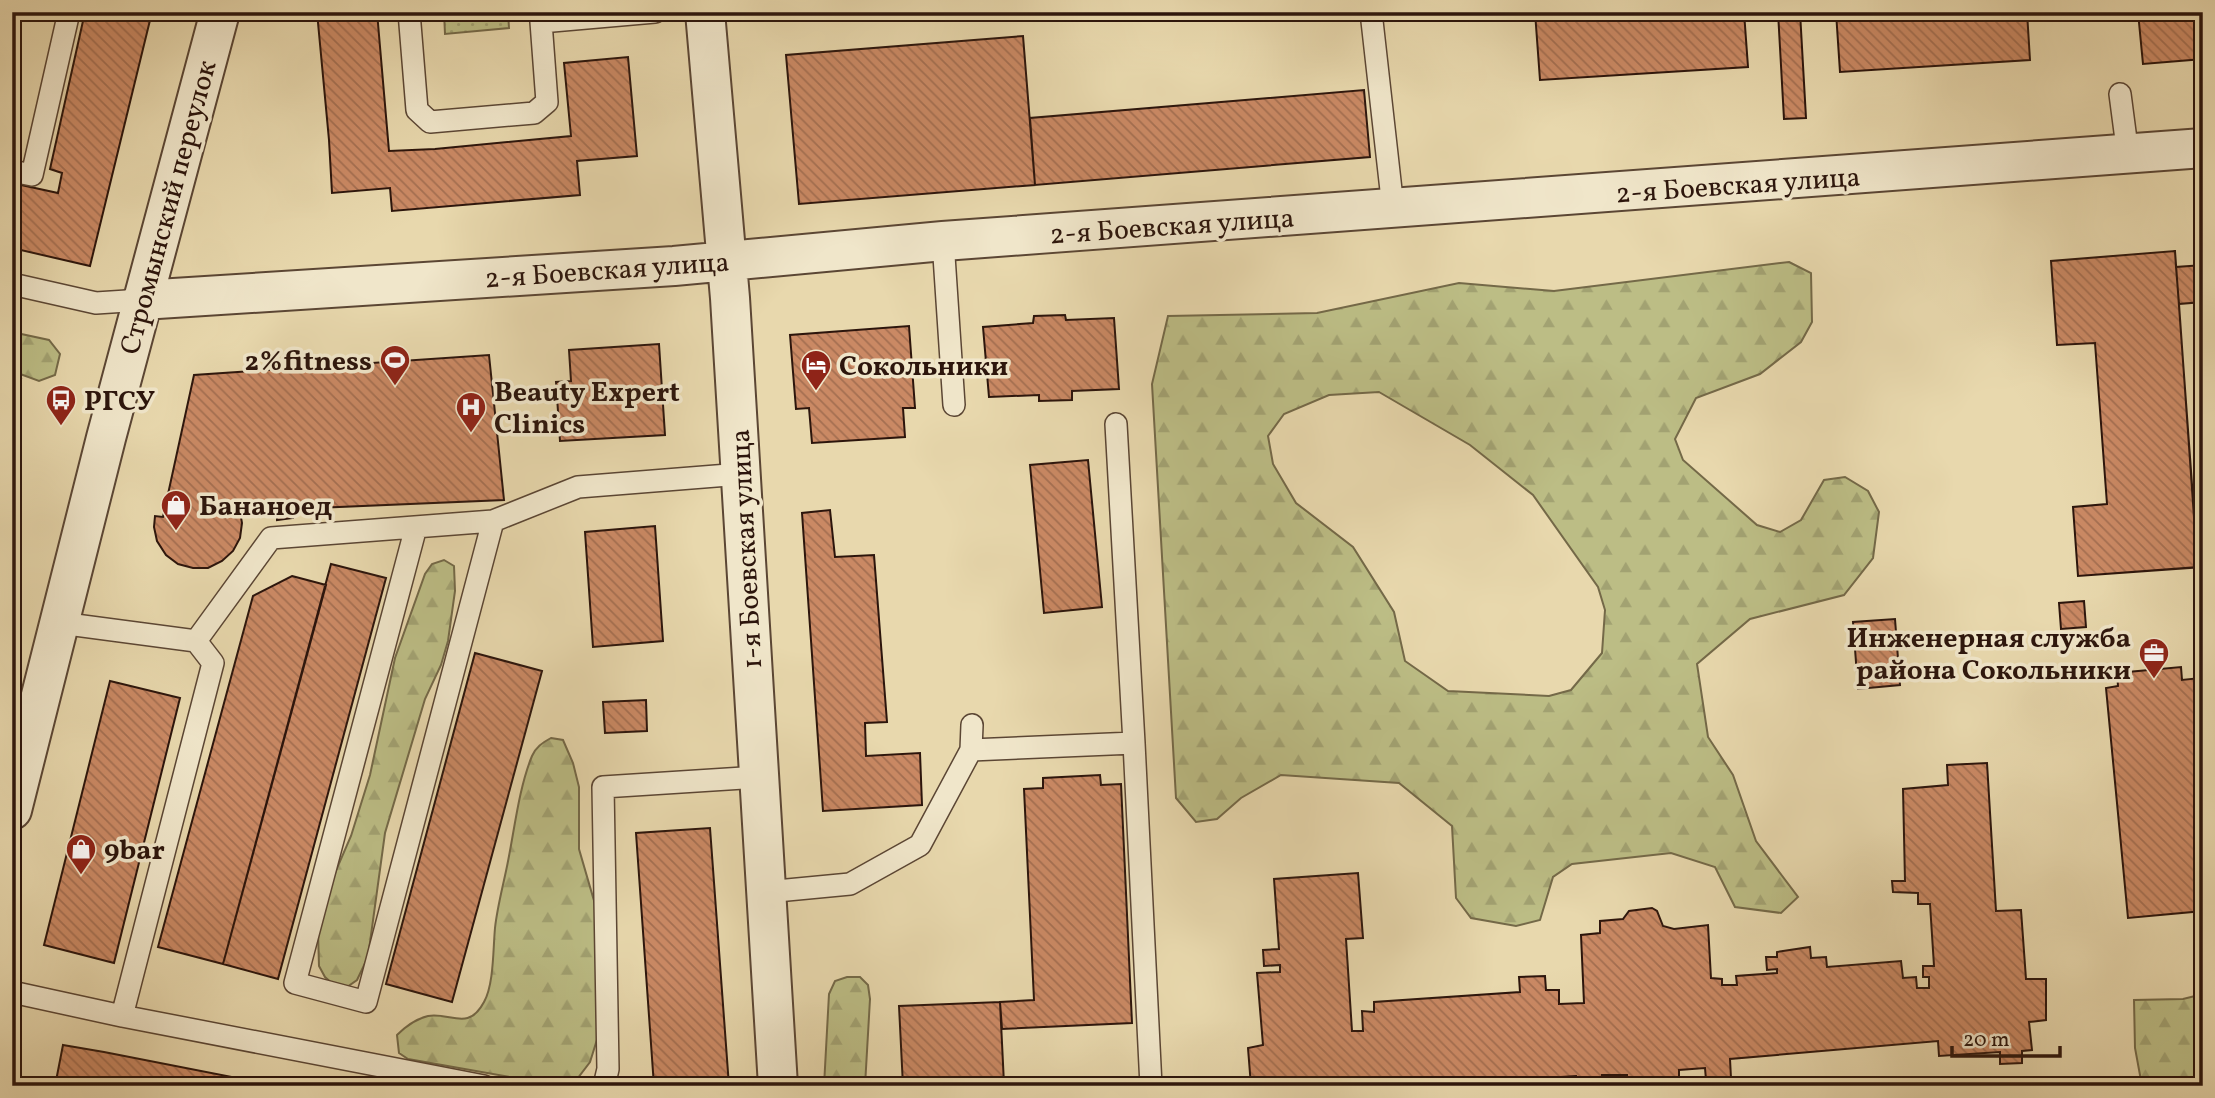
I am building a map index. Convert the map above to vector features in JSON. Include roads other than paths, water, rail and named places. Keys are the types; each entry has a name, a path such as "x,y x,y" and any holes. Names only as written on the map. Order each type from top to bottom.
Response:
{"street":[{"name":"Стромынский переулок","path":"12,810 142,300 220,12"},
{"name":"1-я Боевская улица","path":"705,12 727,260 778,1086"},
{"name":"2-я Боевская улица","path":"142,300 674,266 943,241 2203,148"}],"lane":[{"path":"12,171 32,175 69,12"},
{"path":"409,12 417,110 430,121 534,113 547,102 540,17 655,12"},
{"path":"1371,12 1393,208"},
{"path":"2120,94 2128,155"},
{"path":"943,241 954,405"},
{"path":"12,284 96,303 142,300"},
{"path":"1116,424 1151,1086"},
{"path":"196,641 271,538 493,521 578,487 741,474"},
{"path":"416,527 295,983 366,1002 493,521"},
{"path":"60,623 196,641 213,663 122,1016"},
{"path":"766,892 851,891 920,845 971,750 972,725"},
{"path":"971,750 1134,743"},
{"path":"604,1086 608,1069 603,787 759,777"},
{"path":"12,992 484,1086"}],"place":[{"name":"2%fitness","path":"395,387"},
{"name":"Сокольники","path":"816,392"},
{"name":"РГСУ","path":"61,427"},
{"name":"Beauty Expert Clinics","path":"471,434"},
{"name":"Бананоед","path":"176,532"},
{"name":"Инженерная служба района Сокольники","path":"2154,680"},
{"name":"9bar","path":"81,876"}]}
